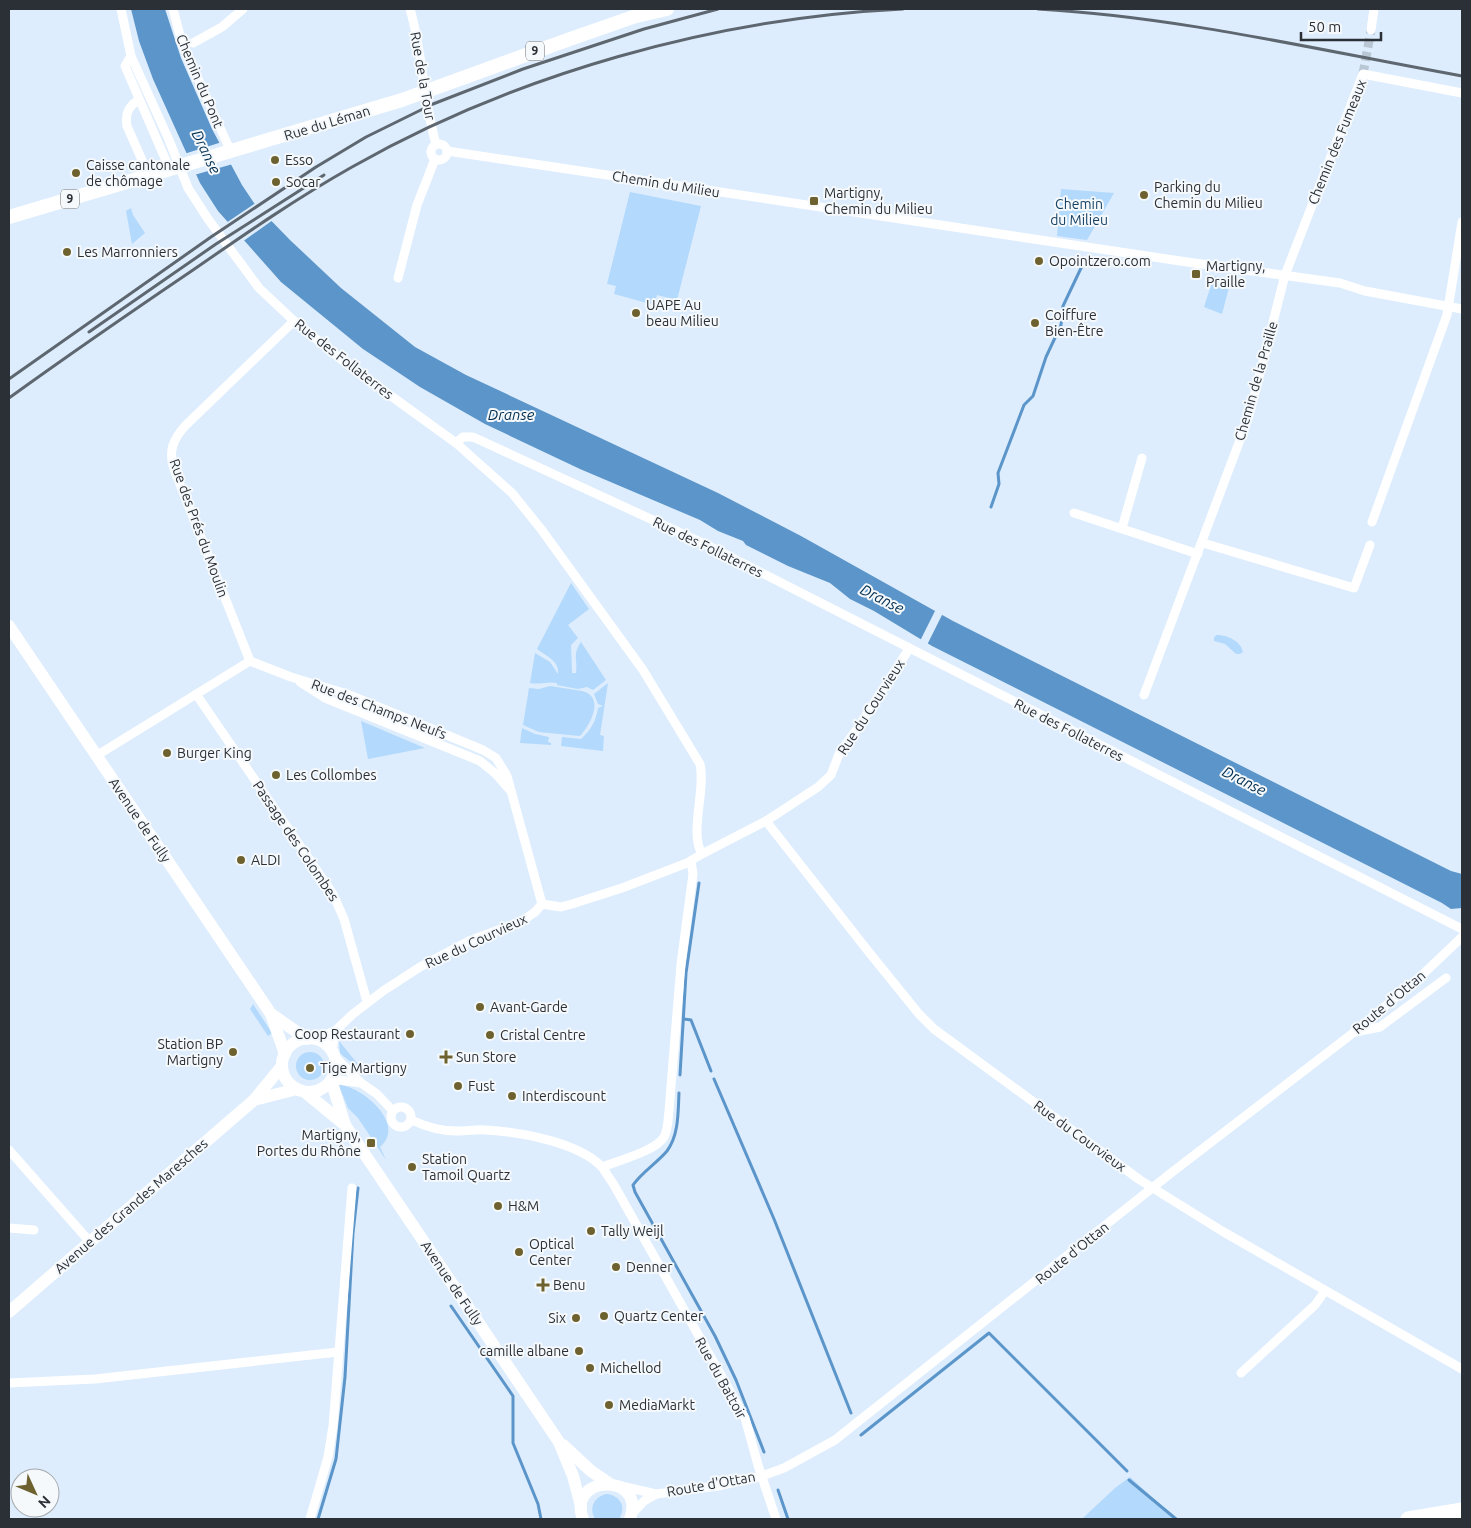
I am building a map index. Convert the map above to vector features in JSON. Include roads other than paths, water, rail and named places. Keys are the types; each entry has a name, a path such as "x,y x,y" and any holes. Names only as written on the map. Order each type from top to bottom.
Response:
{"highway":[{"path":"1408,1519 1462,1511"},
{"path":"1427,1519 1462,1511"}],"main road":[{"name":"Rue du Léman","path":"9,217 402,100 637,14 656,9"},
{"name":"Rue du Léman","path":"637,14 668,9"},
{"name":"Avenue de Fully","path":"9,626 271,1014 284,1060"},
{"name":"Avenue de Fully","path":"271,1014 311,1039"},
{"path":"311,1039 325,1044 333,1054 336,1067 331,1079 320,1090 301,1090 290,1084 286,1078 284,1060 294,1043 311,1039"},
{"name":"Avenue des Grandes Maresches","path":"9,1312 254,1100 284,1060"},
{"name":"Avenue de Fully","path":"331,1079 345,1125 559,1442 573,1476 582,1513"},
{"name":"Avenue de Fully","path":"301,1090 345,1125"},
{"name":"Avenue des Grandes Maresches","path":"254,1100 301,1090"},
{"name":"Avenue de Fully","path":"559,1442 591,1471 623,1490 629,1496 632,1505 631,1517"},
{"path":"582,1513 583,1499 591,1489 598,1485 613,1484"}],"street":[{"name":"Rue des Follaterres","path":"121,9 131,56 169,140 188,188 259,288 347,364 456,443 463,437 473,437 708,545 1462,929"},
{"name":"Chemin du Pont","path":"173,9 189,61 230,152"},
{"path":"194,43 222,27 243,9"},
{"name":"Rue de la Tour","path":"410,9 420,50 429,114 436,144"},
{"path":"1371,30 1374,9"},
{"path":"131,56 125,66 172,169"},
{"name":"Chemin des Fumeaux","path":"1285,275 1363,74 1462,93"},
{"path":"139,100 129,107 126,118 127,126 149,176"},
{"path":"436,144 443,144 447,155 444,159 435,159 430,152 431,148 436,144"},
{"name":"Chemin du Milieu","path":"447,151 1187,262 1340,283 1365,291 1462,308"},
{"path":"398,278 417,205 435,159"},
{"path":"1372,522 1447,315 1462,222"},
{"name":"Chemin de la Praille","path":"1144,695 1203,543 1249,416 1285,275"},
{"name":"Rue des Prés du Moulin","path":"250,661 174,470 171,450 178,433 294,320"},
{"path":"456,443 503,484 531,516 643,670 693,752 702,770 697,840 702,854"},
{"path":"1122,528 1142,458"},
{"path":"1074,513 1198,554"},
{"path":"1203,543 1354,588 1370,545"},
{"name":"Rue du Courvieux","path":"311,1039 335,1032 368,1002 434,958 482,935 522,921 535,912 542,904 561,907 622,888 691,861 766,821 818,787 831,776 839,754 858,729 909,649"},
{"path":"96,756 250,661 292,677"},
{"name":"Rue des Champs Neufs","path":"292,677 325,698 480,761 496,774 512,794"},
{"name":"Rue des Champs Neufs","path":"292,677 348,694 483,750 496,758 502,765 512,794 542,904"},
{"name":"Passage des Colombes","path":"196,694 333,894 344,919 368,1002"},
{"name":"Rue du Courvieux","path":"766,821 927,1023 1152,1189 1326,1292 1462,1369"},
{"path":"602,1167 655,1147 664,1137 666,1131 681,964 693,874 691,861"},
{"name":"Route d'Ottan","path":"613,1484 656,1494 718,1486 762,1476 795,1463 835,1440 1152,1189 1353,1033 1420,977 1462,937"},
{"path":"1353,1033 1380,1027 1446,978"},
{"path":"335,1032 333,1054 361,1083 377,1094 393,1110"},
{"path":"331,1079 361,1083"},
{"path":"398,1107 406,1108 411,1115 411,1120 405,1126 396,1125 391,1118 393,1110 398,1107"},
{"name":"Rue du Battoir","path":"411,1120 425,1126 443,1130 503,1131 546,1140 579,1150 602,1167 614,1185 745,1418 776,1519"},
{"path":"9,1150 90,1242"},
{"path":"310,1519 330,1448 333,1426 352,1188"},
{"path":"9,1228 34,1230"},
{"path":"1242,1373 1315,1305 1326,1292"},
{"path":"9,1384 95,1379 338,1352"},
{"name":"Route d'Ottan","path":"631,1517 639,1505 656,1494"}],"water":[{"name":"Dranse","path":"131,9 165,9 181,58 212,129 242,185 254,203 341,288 415,347 466,375 718,493 801,536 953,621 1451,871 1462,874 1462,908 1451,909 932,646 874,611 850,599 830,583 788,566 700,520 580,469 485,424 420,387 363,349 281,282 218,211 200,183 153,79 139,41"}],"waterway":[{"path":"991,507 999,484 998,473 1024,405 1033,396 1046,357 1061,325 1063,306 1082,266 1083,258"},
{"path":"680,1075 686,973 699,883"},
{"path":"684,1019 691,1020 711,1071"},
{"path":"714,1079 774,1219 851,1413"},
{"path":"679,1093 677,1123 671,1145 633,1185 635,1192 715,1336 736,1380 764,1452"},
{"path":"318,1519 336,1459 345,1377 353,1233 358,1188"},
{"path":"451,1306 513,1396 513,1443 538,1504 541,1519"},
{"path":"861,1435 989,1333 1127,1471"},
{"path":"1129,1480 1176,1519"},
{"path":"778,1490 788,1519"}],"tunnel":[{"path":"1363,74 1371,30"}],"railway":[{"path":"9,379 211,237 316,167 366,137 433,104 523,69 644,29 718,9"},
{"path":"9,398 232,243 311,191 415,134 481,104 618,56 689,38 761,24 903,9"},
{"path":"1038,9 1092,13 1198,27 1462,76"},
{"path":"89,332 216,244 324,175"}],"place":[{"name":"Esso","path":"275,160"},
{"name":"Caisse cantonale de chômage","path":"76,173"},
{"name":"Socar","path":"276,182"},
{"name":"Parking du Chemin du Milieu","path":"1144,195"},
{"name":"Martigny, Chemin du Milieu","path":"814,201"},
{"name":"Les Marronniers","path":"67,252"},
{"name":"Opointzero.com","path":"1039,261"},
{"name":"Martigny, Praille","path":"1196,274"},
{"name":"UAPE Au beau Milieu","path":"636,313"},
{"name":"Coiffure Bien-Être","path":"1035,323"},
{"name":"Burger King","path":"167,753"},
{"name":"Les Collombes","path":"276,775"},
{"name":"ALDI","path":"241,860"},
{"name":"Avant-Garde","path":"480,1007"},
{"name":"Coop Restaurant","path":"410,1034"},
{"name":"Cristal Centre","path":"490,1035"},
{"name":"Station BP Martigny","path":"233,1052"},
{"name":"Sun Store","path":"446,1057"},
{"name":"Tige Martigny","path":"310,1068"},
{"name":"Fust","path":"458,1086"},
{"name":"Interdiscount","path":"512,1096"},
{"name":"Martigny, Portes du Rhône","path":"371,1143"},
{"name":"Station Tamoil Quartz","path":"412,1167"},
{"name":"H&M","path":"498,1206"},
{"name":"Tally Weijl","path":"591,1231"},
{"name":"Optical Center","path":"519,1252"},
{"name":"Denner","path":"616,1267"},
{"name":"Benu","path":"543,1285"},
{"name":"Quartz Center","path":"604,1316"},
{"name":"Six","path":"576,1318"},
{"name":"camille albane","path":"579,1351"},
{"name":"Michellod","path":"590,1368"},
{"name":"MediaMarkt","path":"609,1405"}]}
